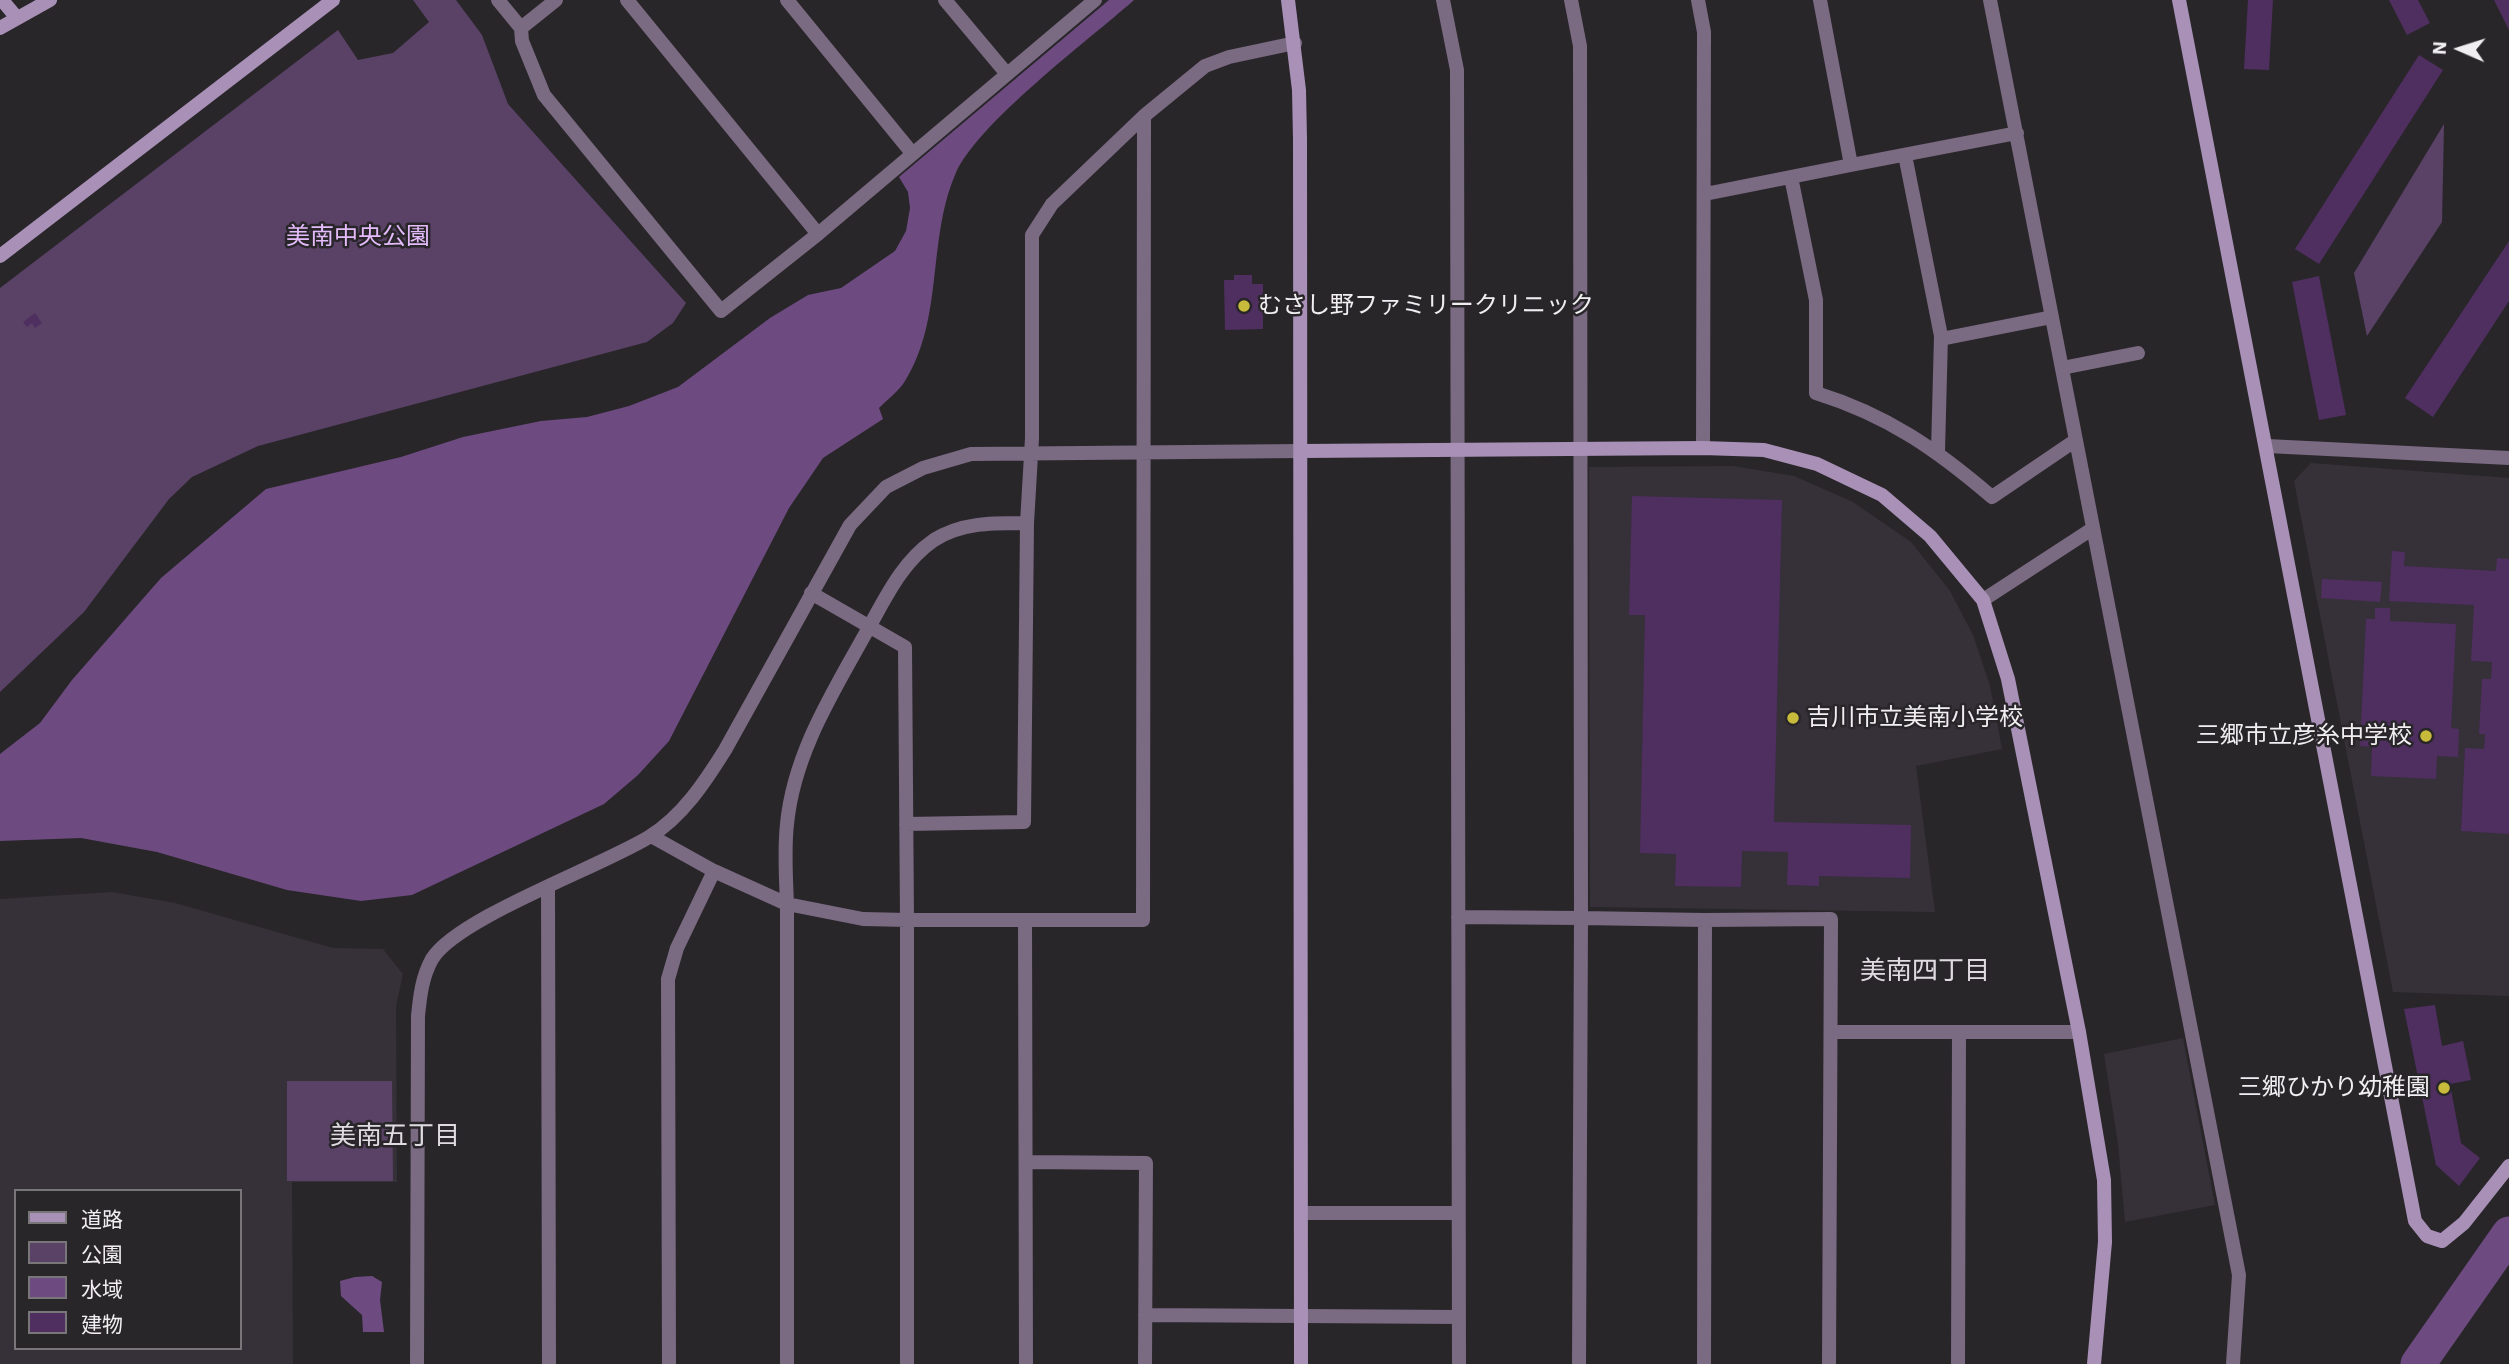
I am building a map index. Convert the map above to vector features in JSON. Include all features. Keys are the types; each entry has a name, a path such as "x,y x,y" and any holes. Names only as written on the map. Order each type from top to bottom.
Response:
{"street":[{"path":"2,0 17,18"},
{"path":"0,28 50,0"},
{"path":"2,251 334,0"},
{"path":"498,0 522,28 522,41 544,95 721,311 1095,0"},
{"path":"522,28 556,0"},
{"path":"627,0 818,233"},
{"path":"787,0 912,153"},
{"path":"945,0 1007,74"},
{"path":"1288,0 1294,43 1300,139 1301,1364"},
{"path":"1443,0 1457,70 1459,1364"},
{"path":"1571,0 1580,46 1579,1364"},
{"path":"1699,0 1704,32 1703,447"},
{"path":"1820,0 1851,165"},
{"path":"1990,0 2239,1275 2233,1364"},
{"path":"2179,0 2415,1221 2427,1236 2442,1241 2464,1223 2509,1166"},
{"path":"906,824 1024,822 1032,235 1052,204 1144,116 1205,66 1229,57 1294,43"},
{"path":"651,836 714,871 787,904 863,919 1143,920 1144,116"},
{"path":"1705,194 2017,134"},
{"path":"1905,155 1941,339 1938,452"},
{"path":"1791,177 1816,300 1816,393 1850,403 1914,435 1992,498 2076,440"},
{"path":"1941,339 2052,317"},
{"path":"2062,368 2138,353"},
{"path":"2267,446 2509,458"},
{"path":"417,1364 418,1016 422,984 433,958 446,944 475,922 651,836 682,810 707,779 850,525 886,487 923,468 971,454 1703,447 1764,450 1817,464 1882,495 1930,536 1983,600 2008,679 2079,1032 2104,1180 2105,1242 2094,1364"},
{"path":"787,1364 787,824 801,762 818,718 908,563 935,540 971,525 1027,523"},
{"path":"1983,600 2092,529"},
{"path":"811,593 905,647 907,1364"},
{"path":"668,1364 668,979 677,948 714,871"},
{"path":"548,888 549,1364"},
{"path":"1458,917 1831,919 1829,1364"},
{"path":"1025,920 1026,1364"},
{"path":"1704,1364 1705,920"},
{"path":"1832,1032 2079,1032"},
{"path":"1958,1364 1959,1034"},
{"path":"1026,1162 1146,1163 1145,1364"},
{"path":"1301,1213 1458,1213"},
{"path":"1145,1315 1459,1317"}],"shaded area":[{"name":"三郷市立彦糸中学校","path":"2311,463 2509,478 2509,996 2393,992 2294,481"},
{"name":"吉川市立美南小学校","path":"1733,466 1794,476 1853,502 1911,542 1950,591 1973,635 1990,686 2002,749 1916,766 1935,912 1590,907 1589,467"},
{"path":"112,892 175,903 333,948 383,949 403,974 396,1006 397,1182 292,1182 293,1364 0,1364 0,899"},
{"path":"2183,1038 2215,1205 2125,1222 2118,1144 2104,1054"}],"green space":[{"name":"美南中央公園","path":"413,0 456,0 482,35 508,104 686,303 673,323 647,342 258,446 192,477 169,499 84,612 0,692 0,288 338,30 358,60 393,53 429,22"},
{"path":"2444,124 2442,222 2367,336 2354,273"},
{"path":"287,1081 392,1081 393,1181 287,1181"}],"water":[{"path":"1109,0 1134,0 1036,83 967,154 955,175 946,200 931,306 917,357 905,381 879,408 883,419 823,458 789,508 669,741 638,775 604,804 412,895 361,901 287,890 157,852 81,838 0,841 0,754 40,723 72,680 161,578 266,489 401,457 463,437 541,421 587,417 629,406 678,387 770,318 808,295 841,288 895,251 906,231 910,208 908,192 899,177"},
{"path":"372,1276 382,1282 380,1300 384,1332 363,1332 362,1315 341,1296 340,1281"}],"building":[{"path":"2248,0 2273,0 2269,70 2244,69"},
{"path":"2389,0 2418,0 2430,23 2407,35"},
{"path":"2494,0 2509,0 2509,30"},
{"path":"2419,55 2443,70 2319,264 2295,249"},
{"path":"2509,241 2509,301 2433,417 2405,398"},
{"name":"むさし野ファミリークリニック","path":"1234,275 1252,275 1252,284 1263,284 1263,329 1225,330 1224,280 1234,280"},
{"path":"2319,276 2346,415 2319,420 2292,282"},
{"path":"35,313 42,323 35,328 32,323 27,327 23,322"},
{"path":"1632,496 1782,500 1774,822 1911,825 1910,878 1819,876 1819,886 1787,885 1788,852 1742,851 1741,887 1675,886 1676,854 1640,853 1645,615 1629,615"},
{"path":"2392,551 2405,552 2404,566 2496,571 2497,558 2509,559 2509,834 2461,831 2465,748 2484,749 2485,734 2479,734 2482,679 2491,679 2492,662 2471,661 2474,605 2389,601"},
{"path":"2322,579 2382,582 2380,602 2321,598"},
{"path":"2375,608 2390,608 2390,621 2456,624 2451,728 2459,729 2458,757 2437,756 2436,779 2371,776 2372,747 2360,746 2366,619 2375,619"},
{"path":"2435,1005 2442,1046 2463,1041 2471,1080 2450,1084 2461,1143 2480,1158 2459,1186 2436,1165 2404,1009"}],"waterway":[{"path":"2418,1364 2509,1234"}],"place":[{"name":"むさし野ファミリークリニック","path":"1244,306"},
{"name":"吉川市立美南小学校","path":"1793,718"},
{"name":"三郷市立彦糸中学校","path":"2426,736"},
{"name":"三郷ひかり幼稚園","path":"2444,1088"}],"district":[{"name":"美南四丁目","path":"1925,971"},
{"name":"美南五丁目","path":"395,1136"}]}
